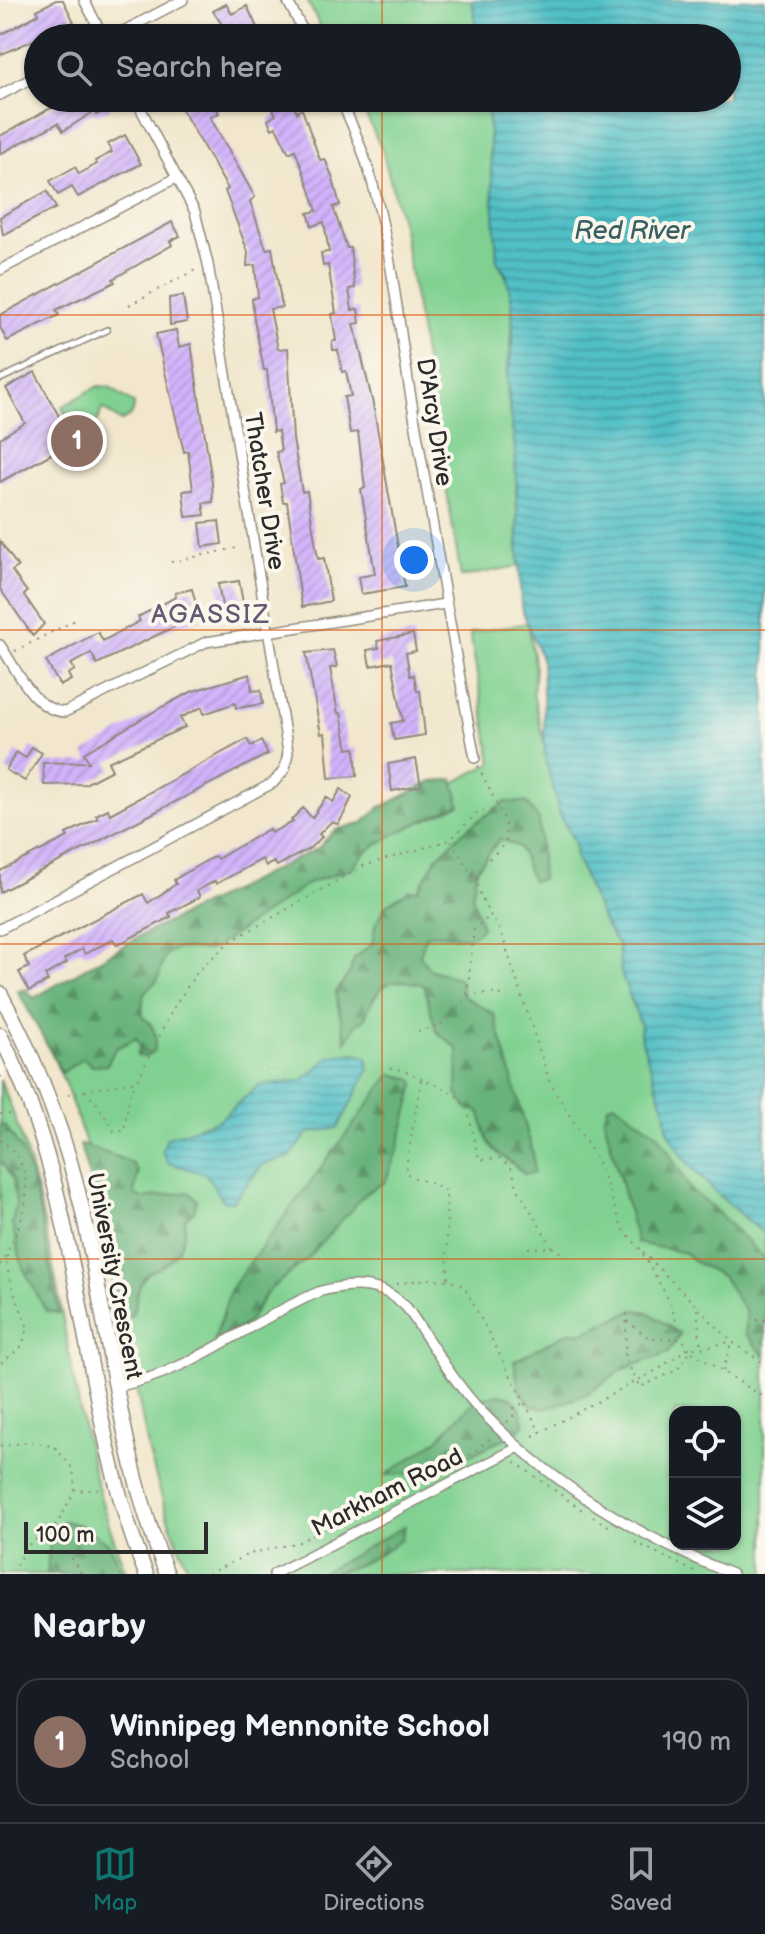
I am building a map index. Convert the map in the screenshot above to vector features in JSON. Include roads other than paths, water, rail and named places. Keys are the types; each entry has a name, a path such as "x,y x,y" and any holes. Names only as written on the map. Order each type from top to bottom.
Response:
{"main road":[{"name":"University Crescent","path":"0,993 40,1076 71,1166 132,1471 167,1574"},
{"name":"University Crescent","path":"0,1035 32,1108 56,1183 110,1461 146,1574"}],"street":[{"path":"84,0 97,24"},
{"path":"137,24 183,0"},
{"path":"287,0 300,24"},
{"path":"0,95 24,82"},
{"name":"Thatcher Drive","path":"0,929 273,783 285,769 288,752 208,264 195,212 142,112"},
{"name":"D'Arcy Drive","path":"347,112 361,138 382,218 445,604 475,758"},
{"path":"0,270 176,178"},
{"path":"0,645 45,707 65,712 189,648 267,632 445,604"},
{"path":"115,1387 180,1368 321,1291 355,1286 385,1290 407,1308 469,1397 519,1447 610,1513 668,1546 732,1574"},
{"name":"Markham Road","path":"274,1574 519,1447"}],"lane":[{"path":"0,379 107,330"}],"water":[{"name":"Red River","path":"472,0 765,0 765,1234 688,1163 668,1129 640,1035 641,1026 621,973 618,945 604,923 576,858 575,843 560,815 545,758 542,661 521,607 515,450 507,380 513,341 512,302 506,273 497,261 488,112 741,112 741,24 476,24"},
{"path":"356,1053 367,1058 369,1069 338,1128 308,1133 290,1157 263,1164 233,1201 223,1201 206,1174 168,1163 162,1151 167,1138 219,1120 258,1086 303,1080 331,1056"}],"place":[{"name":"Winnipeg Mennonite School","path":"77,441"}],"district":[{"name":"AGASSIZ","path":"211,614"}]}
